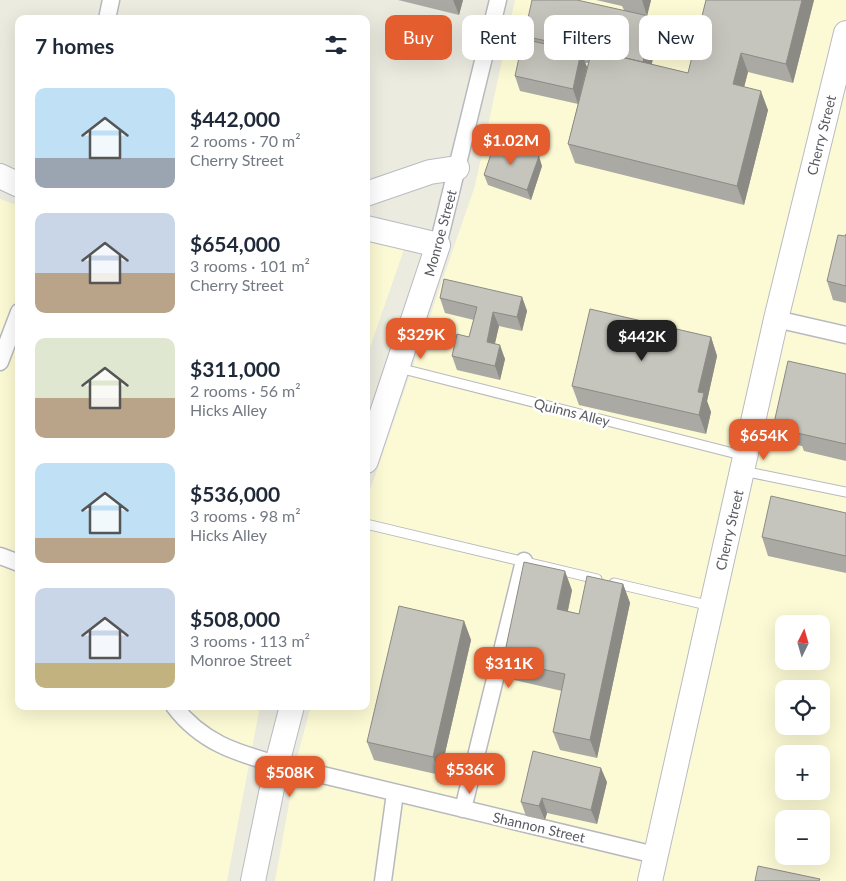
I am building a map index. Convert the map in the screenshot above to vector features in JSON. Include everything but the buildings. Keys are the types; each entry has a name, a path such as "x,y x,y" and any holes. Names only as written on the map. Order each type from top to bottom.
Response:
{"street":[{"path":"108,15 111,0"},
{"name":"Monroe Street","path":"370,449 438,245 498,0"},
{"name":"Cherry Street","path":"650,881 776,319 846,33"},
{"path":"370,193 430,172 457,168"},
{"path":"0,176 15,183"},
{"path":"370,229 438,245"},
{"path":"776,319 846,335"},
{"path":"0,362 15,323"},
{"path":"0,556 15,562"},
{"path":"462,809 524,562"},
{"name":"Shannon Street","path":"177,710 186,721 210,739 240,754 655,855"},
{"path":"253,881 277,764 291,710"},
{"path":"383,881 395,793"}],"lane":[{"name":"Quinns Alley","path":"398,368 846,492"},
{"path":"370,525 711,606"}],"shaded area":[{"path":"515,0 846,0 846,881 275,881 298,754 310,710 370,710 370,490 475,186 502,60 534,60 534,15 512,15"},
{"path":"0,199 15,205 15,710 259,710 227,881 0,881"},
{"path":"410,232 370,347 370,237"}]}
